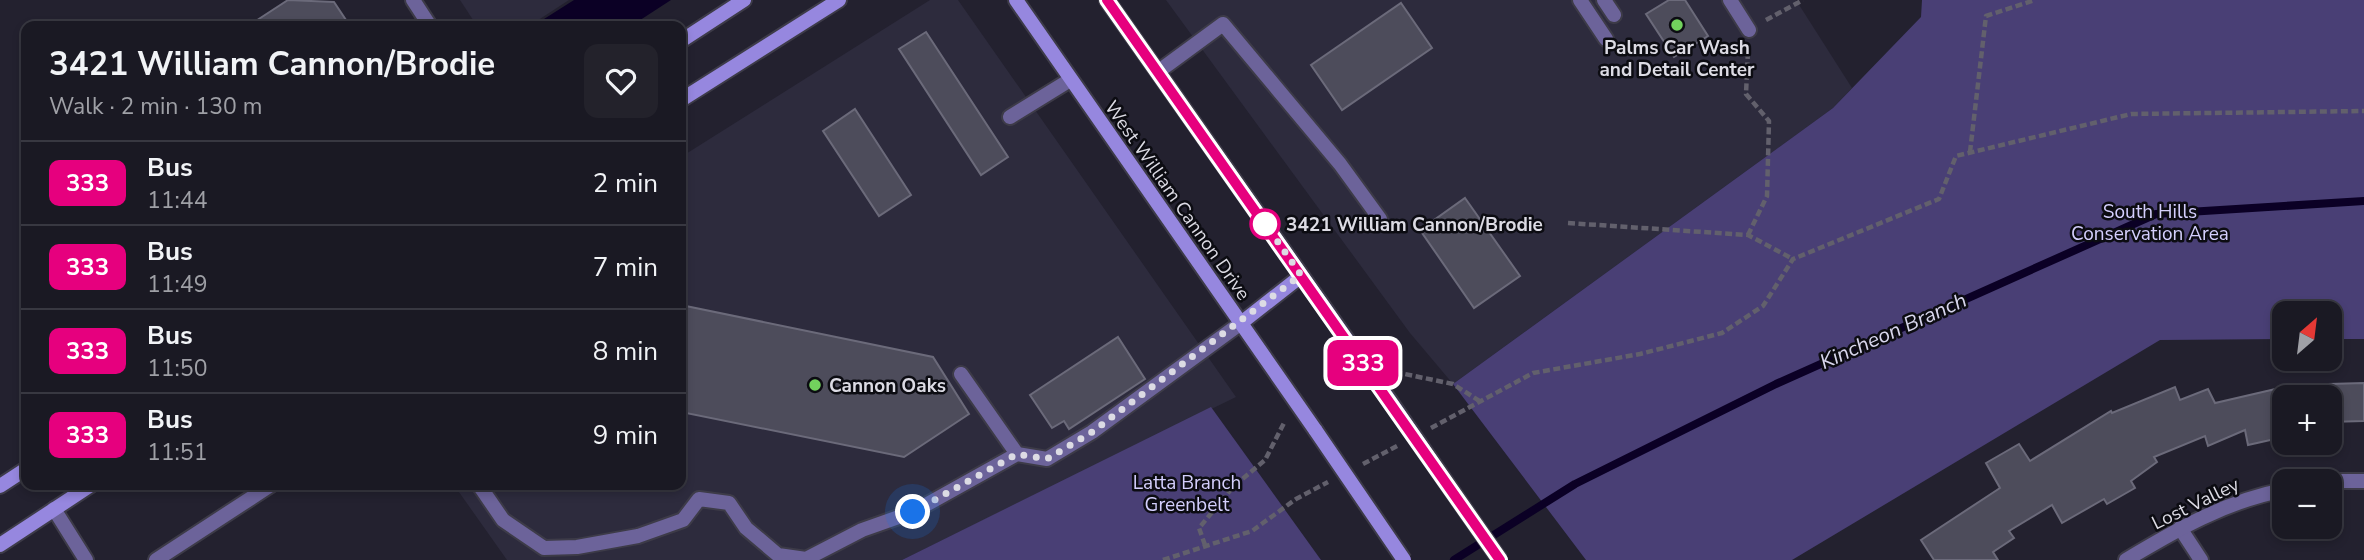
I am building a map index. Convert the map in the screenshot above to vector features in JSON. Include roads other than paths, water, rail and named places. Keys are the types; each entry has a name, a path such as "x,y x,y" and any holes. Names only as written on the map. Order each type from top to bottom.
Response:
{"main road":[{"path":"686,38 744,0"},
{"path":"686,97 839,0"},
{"name":"West William Cannon Drive","path":"1016,0 1405,560"},
{"path":"1107,0 1500,560"},
{"path":"1241,323 1301,275"},
{"path":"0,486 21,472"},
{"path":"0,545 83,490"}],"street":[{"path":"413,0 427,21"},
{"path":"1580,0 1606,39"},
{"path":"1604,0 1614,15"},
{"path":"1730,0 1749,30"},
{"path":"1159,71 1223,24 1340,164 1380,219"},
{"path":"1010,117 1070,80"},
{"path":"482,490 503,520 544,548 577,547 638,536 683,520 699,499 729,503 747,528 778,555 806,559 862,530 913,512 1017,454 1047,459 1092,432 1241,323"},
{"path":"961,374 1017,454"},
{"path":"2342,481 2364,481"},
{"path":"156,560 263,490"},
{"name":"Lost Valley","path":"2126,560 2180,528 2251,496 2272,492"},
{"path":"54,509 86,560"},
{"path":"2180,528 2201,560"}],"waterway":[{"name":"Kincheon Branch","path":"1454,560 1575,484 1776,384 2156,214 2364,201"}],"place":[{"name":"Palms Car Wash and Detail Center","path":"1677,25"},
{"name":"3421 William Cannon/Brodie","path":"1265,224"},
{"name":"Cannon Oaks","path":"815,385"}],"park label":[{"name":"South Hills Conservation Area","path":"2150,222"},
{"name":"Latta Branch Greenbelt","path":"1187,493"}]}
